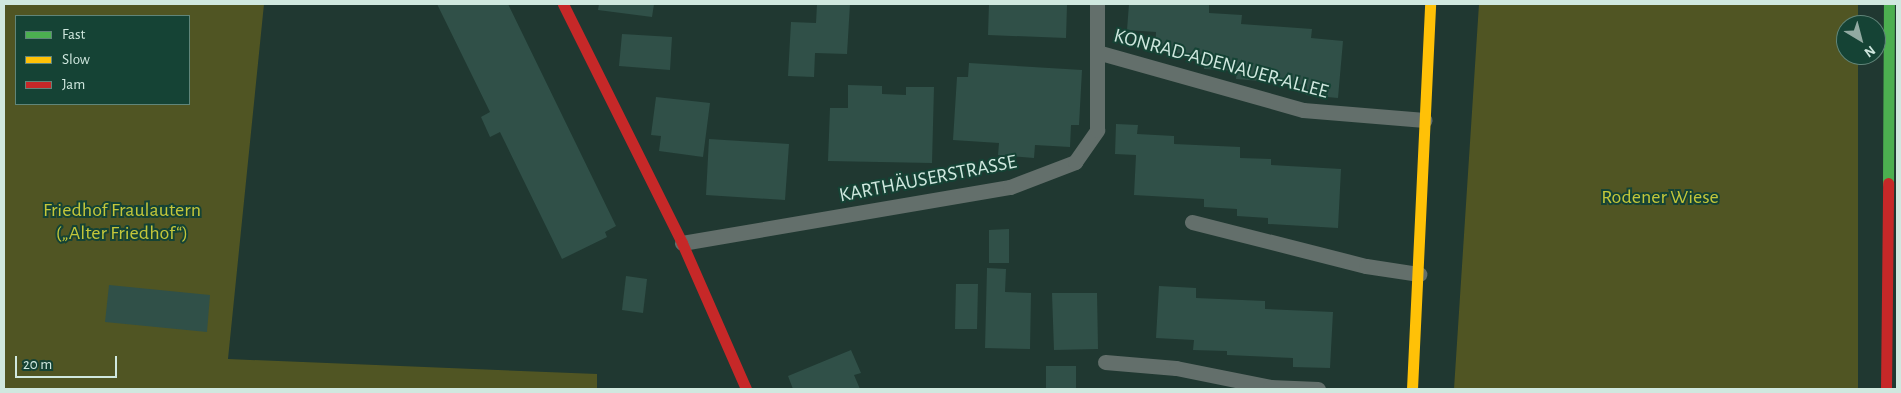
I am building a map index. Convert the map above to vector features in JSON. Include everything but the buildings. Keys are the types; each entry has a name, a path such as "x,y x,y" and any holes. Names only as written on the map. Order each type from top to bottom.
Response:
{"street":[{"path":"563,4 682,243 746,389"},
{"path":"1412,389 1419,274 1430,4"},
{"path":"1886,389 1893,238 1889,4"}],"lane":[{"name":"KARTHÄUSERSTRASSE","path":"682,243 1010,187 1075,162 1097,130 1097,4"},
{"name":"KONRAD-ADENAUER-ALLEE","path":"1097,52 1304,110 1425,120"},
{"path":"1192,222 1366,266 1419,274"},
{"path":"1105,362 1176,368 1270,387 1318,389"}],"green space":[{"name":"Friedhof Fraulautern („Alter Friedhof“)","path":"4,4 264,4 228,359 597,374 597,389 4,389"},
{"name":"Rodener Wiese","path":"1479,4 1858,4 1858,15 1836,15 1836,65 1858,65 1858,389 1454,389"}],"traffic: fast":[{"path":"1888,183 1889,4"}],"traffic: slow":[{"path":"1412,389 1430,4"}],"traffic: jam":[{"path":"563,4 682,243 746,389"},
{"path":"1886,389 1888,183"}]}
